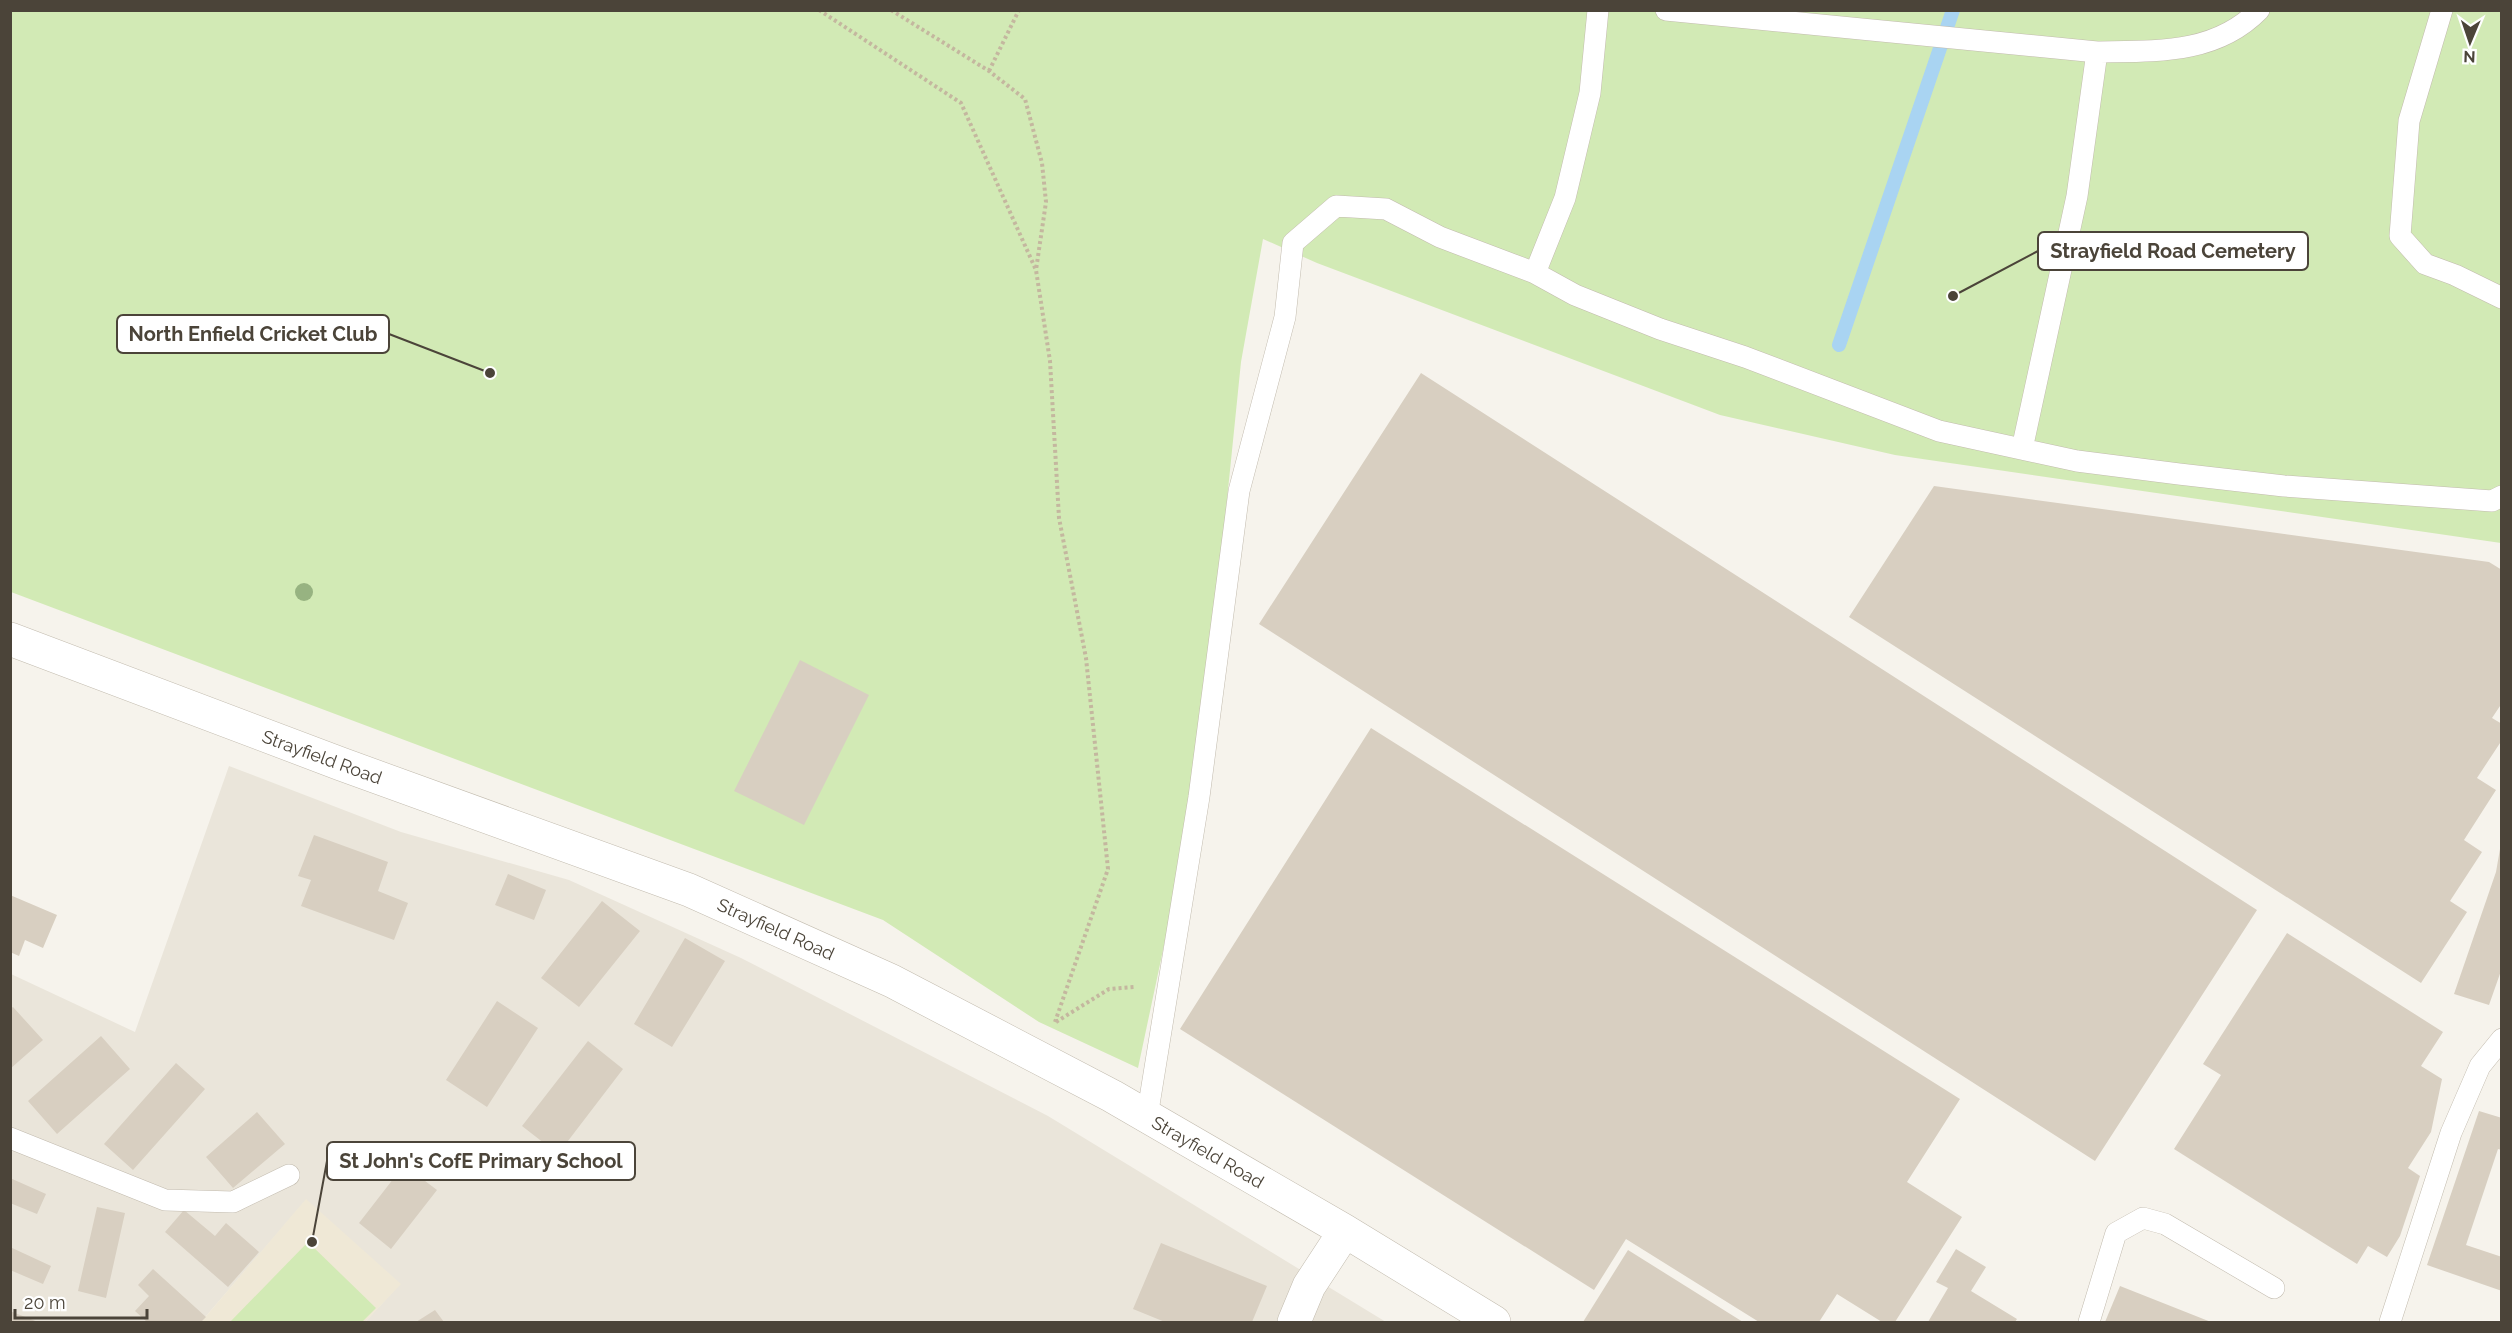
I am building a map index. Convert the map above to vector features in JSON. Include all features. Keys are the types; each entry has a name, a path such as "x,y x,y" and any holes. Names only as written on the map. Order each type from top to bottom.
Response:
{"street":[{"name":"Strayfield Road","path":"10,639 330,760 689,890 892,981 1147,1117 1345,1231 1494,1323"},
{"path":"1294,1323 1309,1286 1345,1231"}],"lane":[{"path":"1535,273 1567,188 1590,93 1598,10"},
{"path":"1666,10 1762,15 2097,52 2168,51 2207,43 2234,31 2259,10"},
{"path":"2442,10 2409,121 2400,236 2425,264 2455,275 2502,298"},
{"path":"2022,449 2077,196 2097,52"},
{"path":"1147,1117 1199,797 1239,491 1285,317 1293,243 1336,206 1386,209 1440,237 1535,273 1575,295 1660,329 1744,357 1939,431 2077,461 2284,486 2492,501 2502,496"},
{"path":"2390,1323 2451,1133 2480,1066 2502,1039"},
{"path":"10,1138 165,1200 233,1202 290,1175"},
{"path":"2089,1323 2116,1233 2143,1218 2165,1224 2274,1288"}],"path":[{"path":"819,10 961,103 1036,270 1050,361 1059,518 1086,658 1108,869 1042,1059"},
{"path":"891,10 989,71 1025,99 1042,163 1046,202 1036,270"},
{"path":"989,71 1019,10"},
{"path":"1055,1023 1109,989 1169,985"}],"shaded area":[{"path":"229,766 401,832 569,880 741,958 1048,1116 1386,1322 365,1322 400,1284 306,1200 201,1322 11,1322 11,974 135,1032"},
{"path":"306,1199 401,1284 365,1322 201,1322"}],"green space":[{"path":"10,11 2501,11 2501,543 1895,455 1720,415 1317,263 1263,239 1241,362 1198,785 1138,1068 1039,1022 883,920 11,592"},
{"path":"308,1242 376,1308 362,1322 230,1322"}],"building":[{"path":"1421,373 2257,910 2095,1161 1259,624"},
{"path":"1934,486 2489,562 2502,570 2502,703 2492,718 2502,724 2502,740 2477,778 2496,790 2464,840 2482,852 2450,901 2467,912 2421,983 1849,617"},
{"path":"800,660 869,695 804,825 734,791"},
{"path":"1371,728 1960,1099 1907,1182 1962,1217 1895,1322 1882,1322 1837,1294 1819,1322 1759,1322 1626,1239 1594,1290 1180,1029"},
{"path":"314,835 388,862 378,891 408,903 394,940 301,906 311,880 298,876"},
{"path":"2500,849 2502,968 2489,1005 2454,994 2496,872"},
{"path":"508,874 546,890 534,920 495,905"},
{"path":"10,895 57,915 43,948 25,940 19,956 10,952"},
{"path":"602,901 640,931 579,1007 541,978"},
{"path":"2287,933 2443,1032 2421,1066 2442,1079 2431,1132 2408,1168 2420,1176 2400,1236 2387,1257 2368,1246 2357,1264 2174,1149 2221,1075 2203,1064"},
{"path":"685,938 725,961 672,1047 634,1024"},
{"path":"497,1001 538,1028 487,1107 446,1080"},
{"path":"13,1007 43,1040 10,1069 10,1009"},
{"path":"101,1036 130,1069 57,1134 28,1101"},
{"path":"588,1041 623,1069 558,1154 522,1126"},
{"path":"176,1063 205,1089 133,1170 104,1144"},
{"path":"2479,1111 2502,1118 2502,1150 2498,1149 2466,1245 2502,1257 2502,1291 2427,1265"},
{"path":"257,1112 285,1144 233,1188 206,1157"},
{"path":"404,1165 437,1190 391,1249 359,1223"},
{"path":"10,1178 46,1194 37,1214 10,1203"},
{"path":"97,1207 125,1213 106,1298 78,1291"},
{"path":"184,1210 215,1236 226,1223 259,1252 228,1287 165,1232"},
{"path":"1161,1243 1267,1286 1252,1322 1165,1322 1133,1309"},
{"path":"10,1247 51,1266 43,1284 10,1270"},
{"path":"1956,1249 1986,1267 1971,1291 2017,1319 2015,1322 1928,1322 1948,1288 1936,1282"},
{"path":"1628,1250 1743,1322 1583,1322"},
{"path":"153,1269 206,1317 201,1322 147,1322 135,1311 149,1296 138,1285"},
{"path":"2120,1286 2211,1322 2105,1322"},
{"path":"435,1310 444,1322 416,1322"},
{"path":"10,1311 38,1322 10,1322"}],"waterway":[{"path":"1839,345 1953,10"}],"place":[{"name":"Strayfield Road Cemetery","path":"1953,296"},
{"name":"North Enfield Cricket Club","path":"490,373"},
{"name":"St John's CofE Primary School","path":"312,1242"}]}
